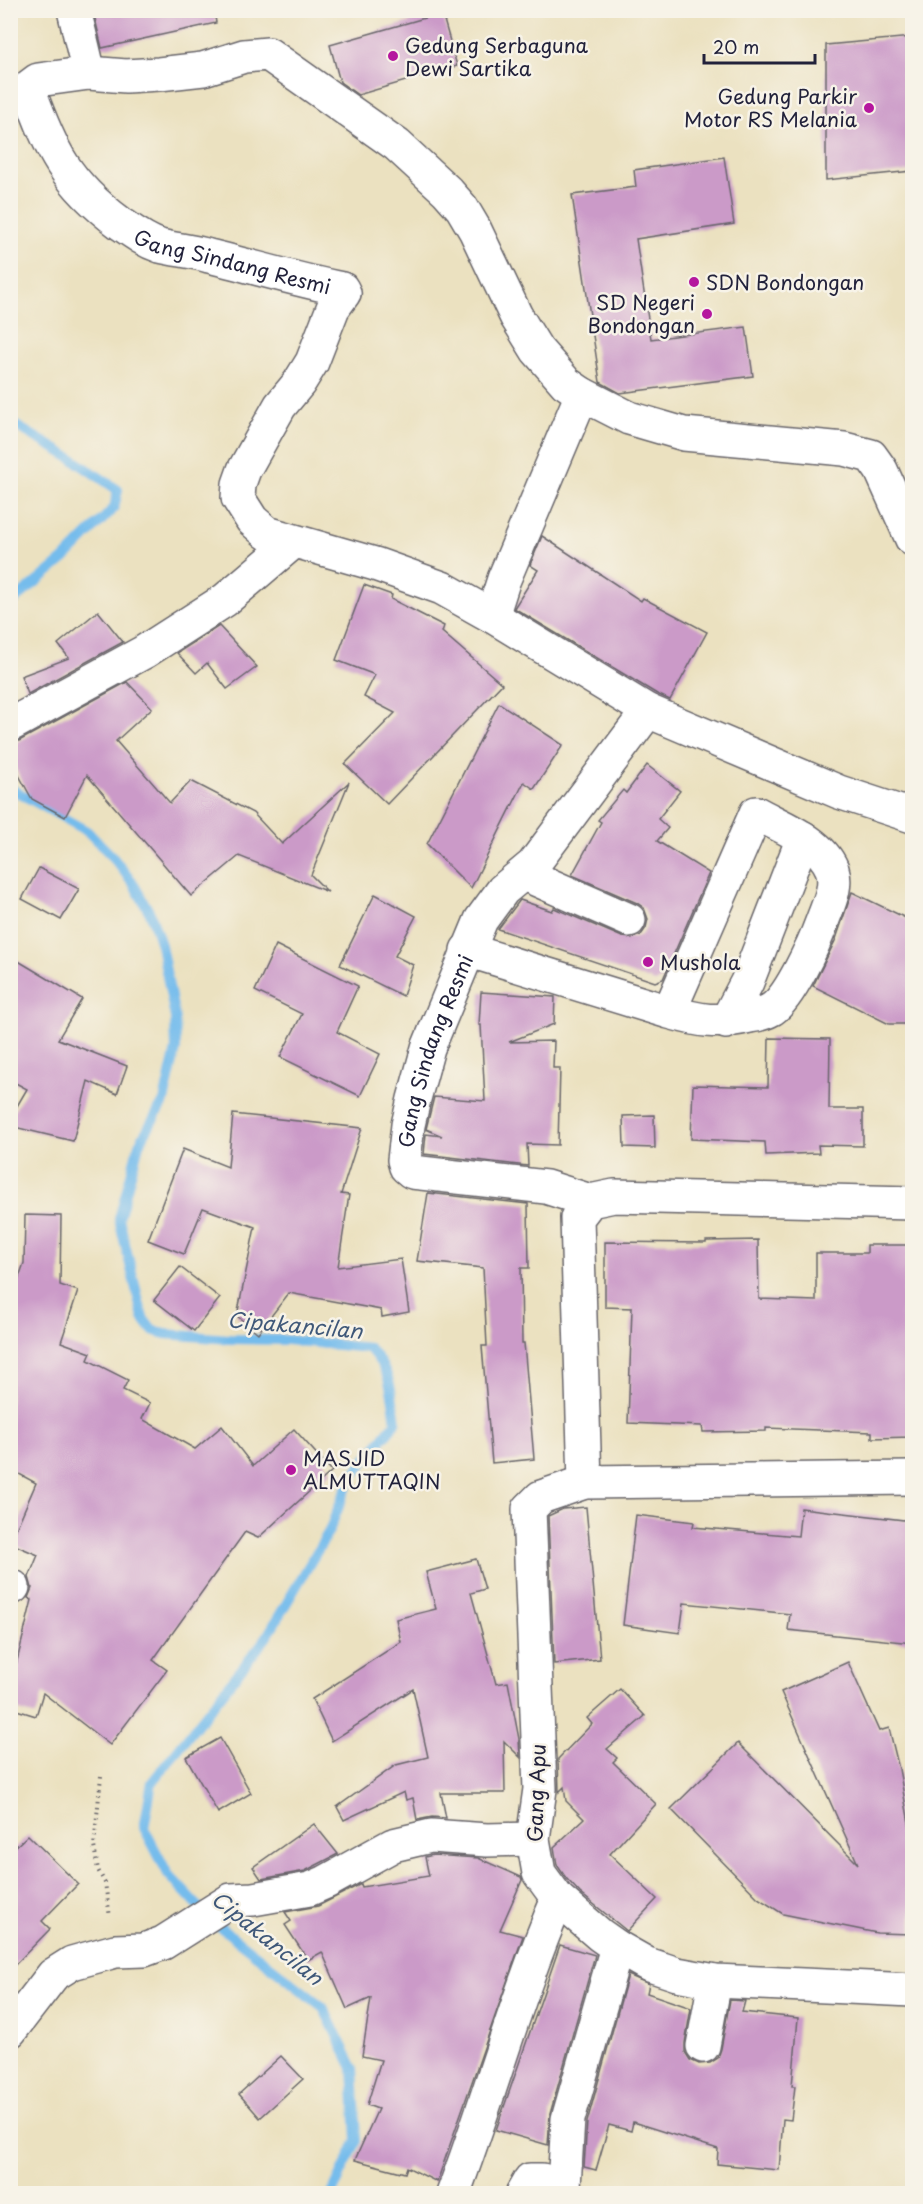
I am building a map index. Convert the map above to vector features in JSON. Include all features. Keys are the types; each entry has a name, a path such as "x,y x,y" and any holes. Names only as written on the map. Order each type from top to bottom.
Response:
{"street":[{"path":"74,10 89,73 126,76 203,69 261,53 277,59 332,101 368,123 397,145 447,191 462,208 475,230 503,291 537,350 566,383 582,394 629,418 684,434 844,449 871,456 881,470 912,539"},
{"name":"Gang Sindang Resmi","path":"89,73 38,80 29,90 23,112 54,152 66,172 102,210 141,238 160,245 342,289 344,293 333,308 312,362 266,429 244,470 239,484 238,498 252,520 267,533 292,542 317,546 442,588 648,711 839,792 912,816"},
{"path":"492,616 517,546 582,394"},
{"path":"10,725 144,652 216,606 292,542"},
{"name":"Gang Sindang Resmi","path":"590,1201 546,1187 412,1172 406,1167 404,1160 408,1125 428,1048 481,921 503,890 533,865 648,711"},
{"path":"467,950 669,1012 692,1018 726,1022 757,1015 772,1009 785,996 815,941 835,885 832,870 824,856 803,838 756,813 669,1012"},
{"path":"726,1022 747,982 803,838"},
{"path":"524,874 629,920"},
{"path":"585,1482 577,1218 590,1201 614,1196 912,1203"},
{"name":"Gang Apu","path":"912,1478 585,1482 541,1497 529,1509 540,1789 533,1839 539,1873 558,1899 617,1947 647,1964 678,1974 715,1981 912,1990"},
{"path":"10,2031 53,1975 72,1963 115,1951 144,1950 163,1943 231,1900 253,1899 310,1889 393,1845 431,1836 487,1840 533,1839"},
{"path":"453,2193 468,2157 541,1938 558,1899"},
{"path":"522,2193 530,2181 542,2180 565,2190 568,2120 617,1947"},
{"path":"703,2046 715,1981"}],"path":[{"path":"101,1776 94,1846 98,1870 105,1883 115,1951"}],"building":[{"path":"93,10 214,10 216,23 102,48"},
{"name":"Gedung Serbaguna Dewi Sartika","path":"442,13 457,66 358,95 340,82 330,45"},
{"name":"Gedung Parkir Motor RS Melania","path":"912,37 912,171 826,180 826,45"},
{"path":"724,157 734,224 636,239 651,339 746,327 753,376 620,393 600,382 572,195 636,187 634,170"},
{"path":"542,536 641,601 643,598 707,632 670,700 514,608 538,570 530,565"},
{"path":"364,585 392,595 391,599 444,626 442,632 502,684 387,804 345,764 395,713 364,697 375,675 336,660"},
{"path":"98,611 123,642 28,694 21,676 69,658 58,644"},
{"path":"219,626 257,667 227,689 207,663 196,673 177,653"},
{"path":"127,682 152,708 116,741 170,803 191,781 253,813 282,844 349,782 311,875 328,892 239,856 191,896 87,775 65,817 32,799 10,759 10,744"},
{"path":"499,703 563,745 534,789 524,782 471,888 427,844"},
{"path":"647,765 680,791 658,819 668,828 657,841 709,873 663,979 655,982 498,929 520,900 552,911 554,908 622,937 632,938 641,935 648,919 644,908 572,875 601,822 598,820 623,790 626,793"},
{"path":"39,868 79,889 61,920 22,899"},
{"path":"852,892 912,921 912,1024 889,1024 813,986 836,939"},
{"path":"375,894 416,916 395,956 413,965 403,996 340,965"},
{"path":"276,945 358,986 337,1032 380,1054 360,1096 280,1057 302,1014 255,991"},
{"path":"10,956 82,999 58,1039 127,1066 117,1094 88,1081 73,1141 10,1126 10,1118 27,1089 10,1080"},
{"path":"481,992 555,997 554,1024 509,1042 554,1041 553,1068 560,1068 558,1145 527,1144 528,1166 424,1154 426,1134 442,1136 426,1129 434,1097 485,1101 481,1025 479,1025"},
{"path":"769,1038 830,1039 829,1109 863,1109 863,1146 818,1145 819,1153 766,1155 765,1142 691,1139 693,1085 768,1087"},
{"path":"233,1114 362,1128 341,1194 349,1195 338,1267 401,1259 409,1312 382,1317 381,1310 289,1293 258,1333 237,1316 255,1227 203,1208 184,1254 148,1240 183,1149 228,1167"},
{"path":"654,1115 655,1148 624,1147 623,1116"},
{"path":"428,1193 528,1204 529,1268 521,1268 522,1343 524,1343 534,1459 492,1463 482,1346 487,1346 483,1268 417,1261"},
{"path":"25,1215 61,1216 60,1285 78,1291 61,1342 91,1353 88,1360 128,1380 123,1390 150,1403 142,1419 195,1449 222,1426 253,1466 294,1429 332,1471 258,1538 245,1532 153,1660 167,1670 110,1745 43,1693 36,1716 10,1708 10,1663 16,1665 32,1600 28,1598 32,1588 29,1577 38,1555 10,1543 36,1483 10,1469 10,1303 24,1263"},
{"path":"758,1240 759,1299 816,1301 816,1253 867,1253 867,1245 912,1245 912,1437 872,1438 872,1432 766,1428 766,1431 703,1432 702,1426 628,1423 632,1308 605,1307 605,1242 706,1243 706,1241"},
{"path":"180,1267 220,1298 194,1331 154,1300"},
{"path":"586,1507 600,1659 554,1664 548,1516 563,1509"},
{"path":"801,1508 912,1521 912,1643 788,1630 790,1614 684,1603 680,1633 623,1625 636,1515 694,1522 693,1527 798,1536"},
{"path":"476,1559 485,1589 471,1593 496,1684 508,1682 519,1739 520,1757 504,1741 505,1793 441,1793 446,1818 432,1817 417,1820 413,1798 406,1800 404,1792 344,1820 337,1807 396,1765 428,1757 413,1689 332,1741 312,1699 401,1642 396,1619 436,1609 426,1572"},
{"path":"848,1662 879,1731 889,1728 899,1769 912,1839 912,1934 877,1933 783,1914 758,1898 671,1809 738,1743 858,1864 781,1692"},
{"path":"620,1689 645,1716 607,1749 617,1758 613,1762 656,1804 610,1854 657,1899 627,1931 580,1893 566,1878 557,1865 554,1847 584,1819 566,1801 564,1787 559,1792 558,1759 592,1724 587,1718"},
{"path":"220,1738 251,1793 218,1813 186,1757"},
{"path":"314,1824 338,1854 305,1871 261,1879 253,1867"},
{"path":"28,1835 78,1884 42,1921 50,1929 10,1970 10,1852"},
{"path":"433,1855 478,1858 521,1877 522,1880 500,1930 523,1936 437,2182 407,2167 405,2173 355,2160 378,2109 367,2105 381,2060 362,2056 371,1998 347,2009 322,1952 308,1960 285,1925 291,1921 285,1912 318,1906 361,1884 362,1887 429,1876 425,1857"},
{"path":"560,1945 595,1955 550,2114 548,2145 496,2130"},
{"path":"628,1975 649,1984 647,1993 691,2008 685,2052 690,2060 699,2064 710,2063 718,2058 730,2000 745,2001 742,2012 798,2018 791,2120 783,2119 779,2170 717,2164 718,2149 633,2122 631,2131 609,2125 596,2170 584,2167 587,2122"},
{"path":"281,2056 303,2079 260,2118 239,2094"}],"waterway":[{"name":"Cipakancilan","path":"10,422 74,460 118,490 114,508 64,559 10,604"},
{"name":"Cipakancilan","path":"10,788 87,831 111,855 133,883 151,915 161,945 175,1018 176,1049 164,1101 139,1144 119,1219 143,1318 152,1330 165,1334 229,1339 287,1340 369,1348 382,1365 389,1382 396,1422 350,1479 329,1531 266,1638 152,1782 144,1828 168,1874 210,1919 323,2007 353,2068 357,2140 332,2194"}],"place":[{"name":"Gedung Serbaguna Dewi Sartika","path":"393,56"},
{"name":"Gedung Parkir Motor RS Melania","path":"869,108"},
{"name":"SDN Bondongan","path":"694,282"},
{"name":"SD Negeri Bondongan","path":"707,314"},
{"name":"Mushola","path":"648,962"},
{"name":"MASJID ALMUTTAQIN","path":"291,1470"}]}
